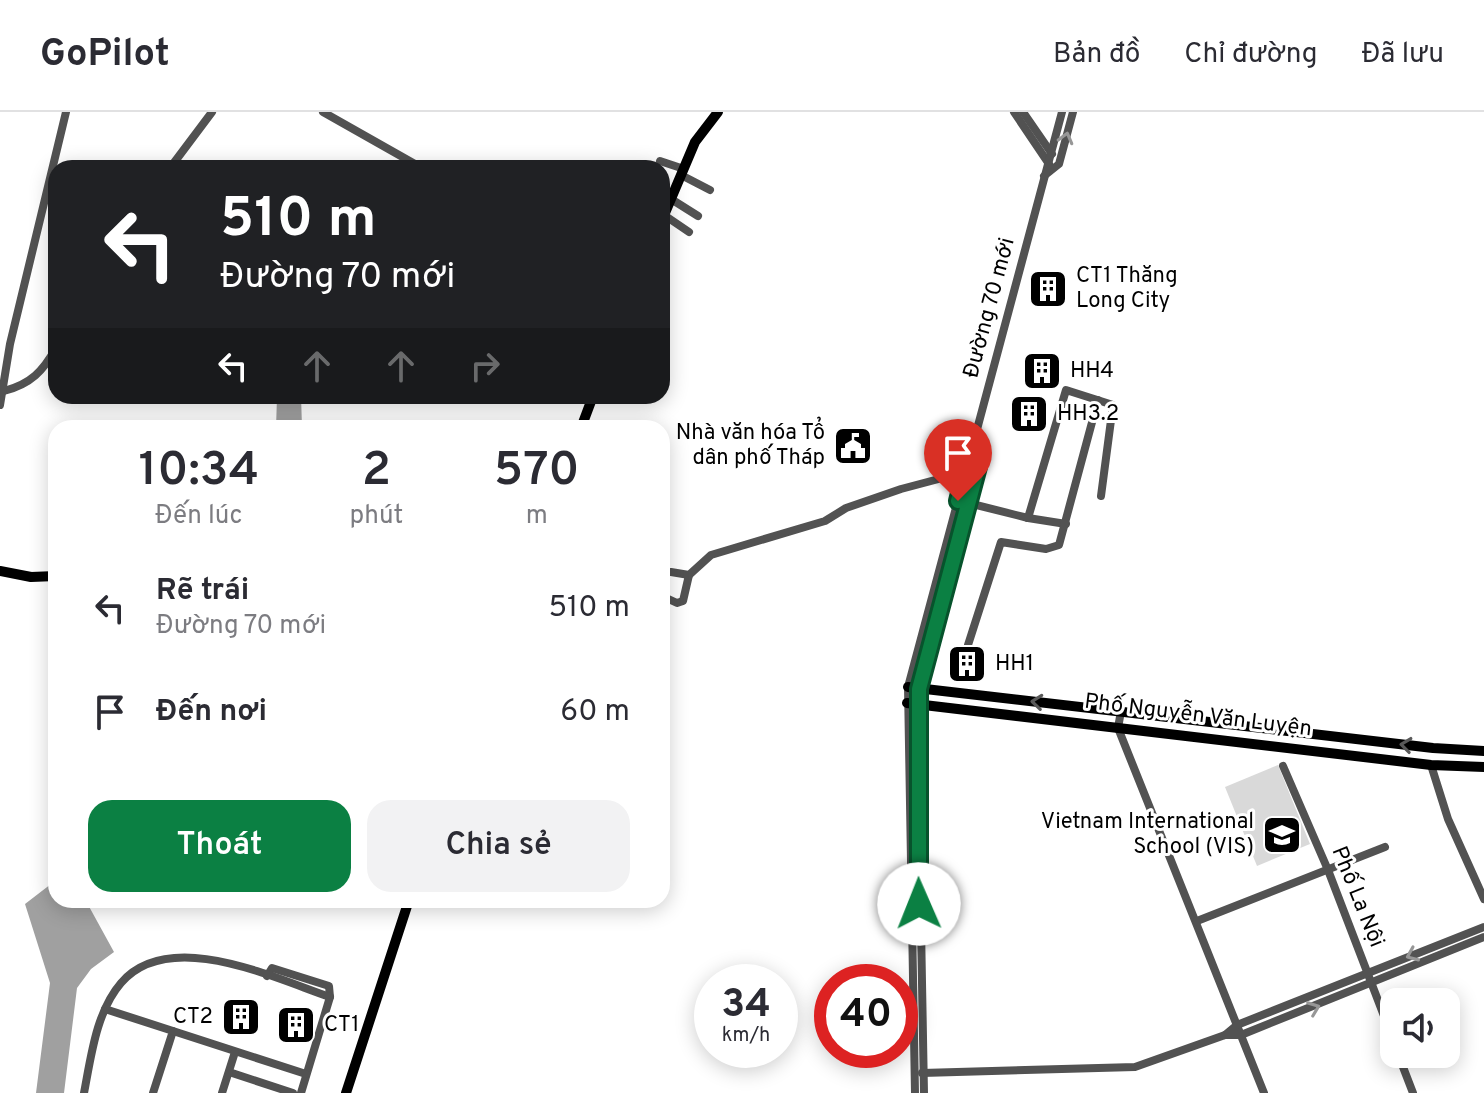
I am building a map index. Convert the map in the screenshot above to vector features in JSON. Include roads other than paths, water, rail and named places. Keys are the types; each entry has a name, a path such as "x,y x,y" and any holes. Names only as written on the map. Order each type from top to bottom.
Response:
{"main road":[{"path":"671,199 695,142 718,112"},
{"path":"0,571 31,577 48,576"},
{"name":"Phố Nguyễn Văn Luyện","path":"914,688 1484,751"},
{"name":"Phố Nguyễn Văn Luyện","path":"912,704 1431,765 1484,767"},
{"path":"1266,744 1268,728"},
{"path":"1299,748 1302,732"},
{"path":"346,1093 406,908"}],"street":[{"path":"54,160 66,112"},
{"path":"176,160 212,112"},
{"path":"323,112 408,160"},
{"path":"1014,112 1048,162 1056,167"},
{"path":"1023,112 1050,152 1056,167"},
{"name":"Đường 70 mới","path":"924,1093 919,1073 914,688 965,472 1062,112"},
{"path":"1044,176 1056,167 1073,112"},
{"path":"670,166 710,190"},
{"path":"0,405 10,344 48,187"},
{"path":"671,199 698,216"},
{"path":"670,221 689,232"},
{"path":"4,391 23,386 44,370 48,363"},
{"path":"1028,518 1066,390 1113,405 1101,496"},
{"path":"968,645 1001,542 1046,549 1059,545 1098,400"},
{"name":"Đường 70 mới","path":"914,688 978,467 971,449"},
{"path":"670,600 677,603 683,601 689,575 711,555 825,521 846,508 919,483 965,472"},
{"path":"968,503 1066,524"},
{"path":"671,572 689,575"},
{"path":"1121,711 1118,728 1264,1093"},
{"path":"1431,765 1443,806 1484,899"},
{"name":"Phố La Nội","path":"1283,766 1380,1003"},
{"path":"1197,921 1385,847"},
{"path":"1225,1035 1237,1025 1484,927"},
{"path":"915,1093 919,1073 1135,1067 1225,1035 1241,1035 1484,937"},
{"path":"84,1093 93,1045 105,1009 120,983 135,971 197,955 267,976 272,968 329,986 330,997 301,1093"},
{"path":"105,1009 306,1074"},
{"path":"156,1092 173,1031"},
{"path":"222,1093 235,1052"},
{"path":"1403,1068 1413,1093"},
{"path":"229,1072 293,1093"}],"place":[{"name":"CT1 Thăng Long City","path":"1048,289"},
{"name":"HH4","path":"1042,371"},
{"name":"HH3.2","path":"1029,414"},
{"name":"Nhà văn hóa Tổ dân phố Tháp","path":"853,446"},
{"name":"HH1","path":"967,664"},
{"name":"Vietnam International School (VIS)","path":"1282,835"},
{"name":"CT2","path":"241,1017"},
{"name":"CT1","path":"296,1025"}]}
